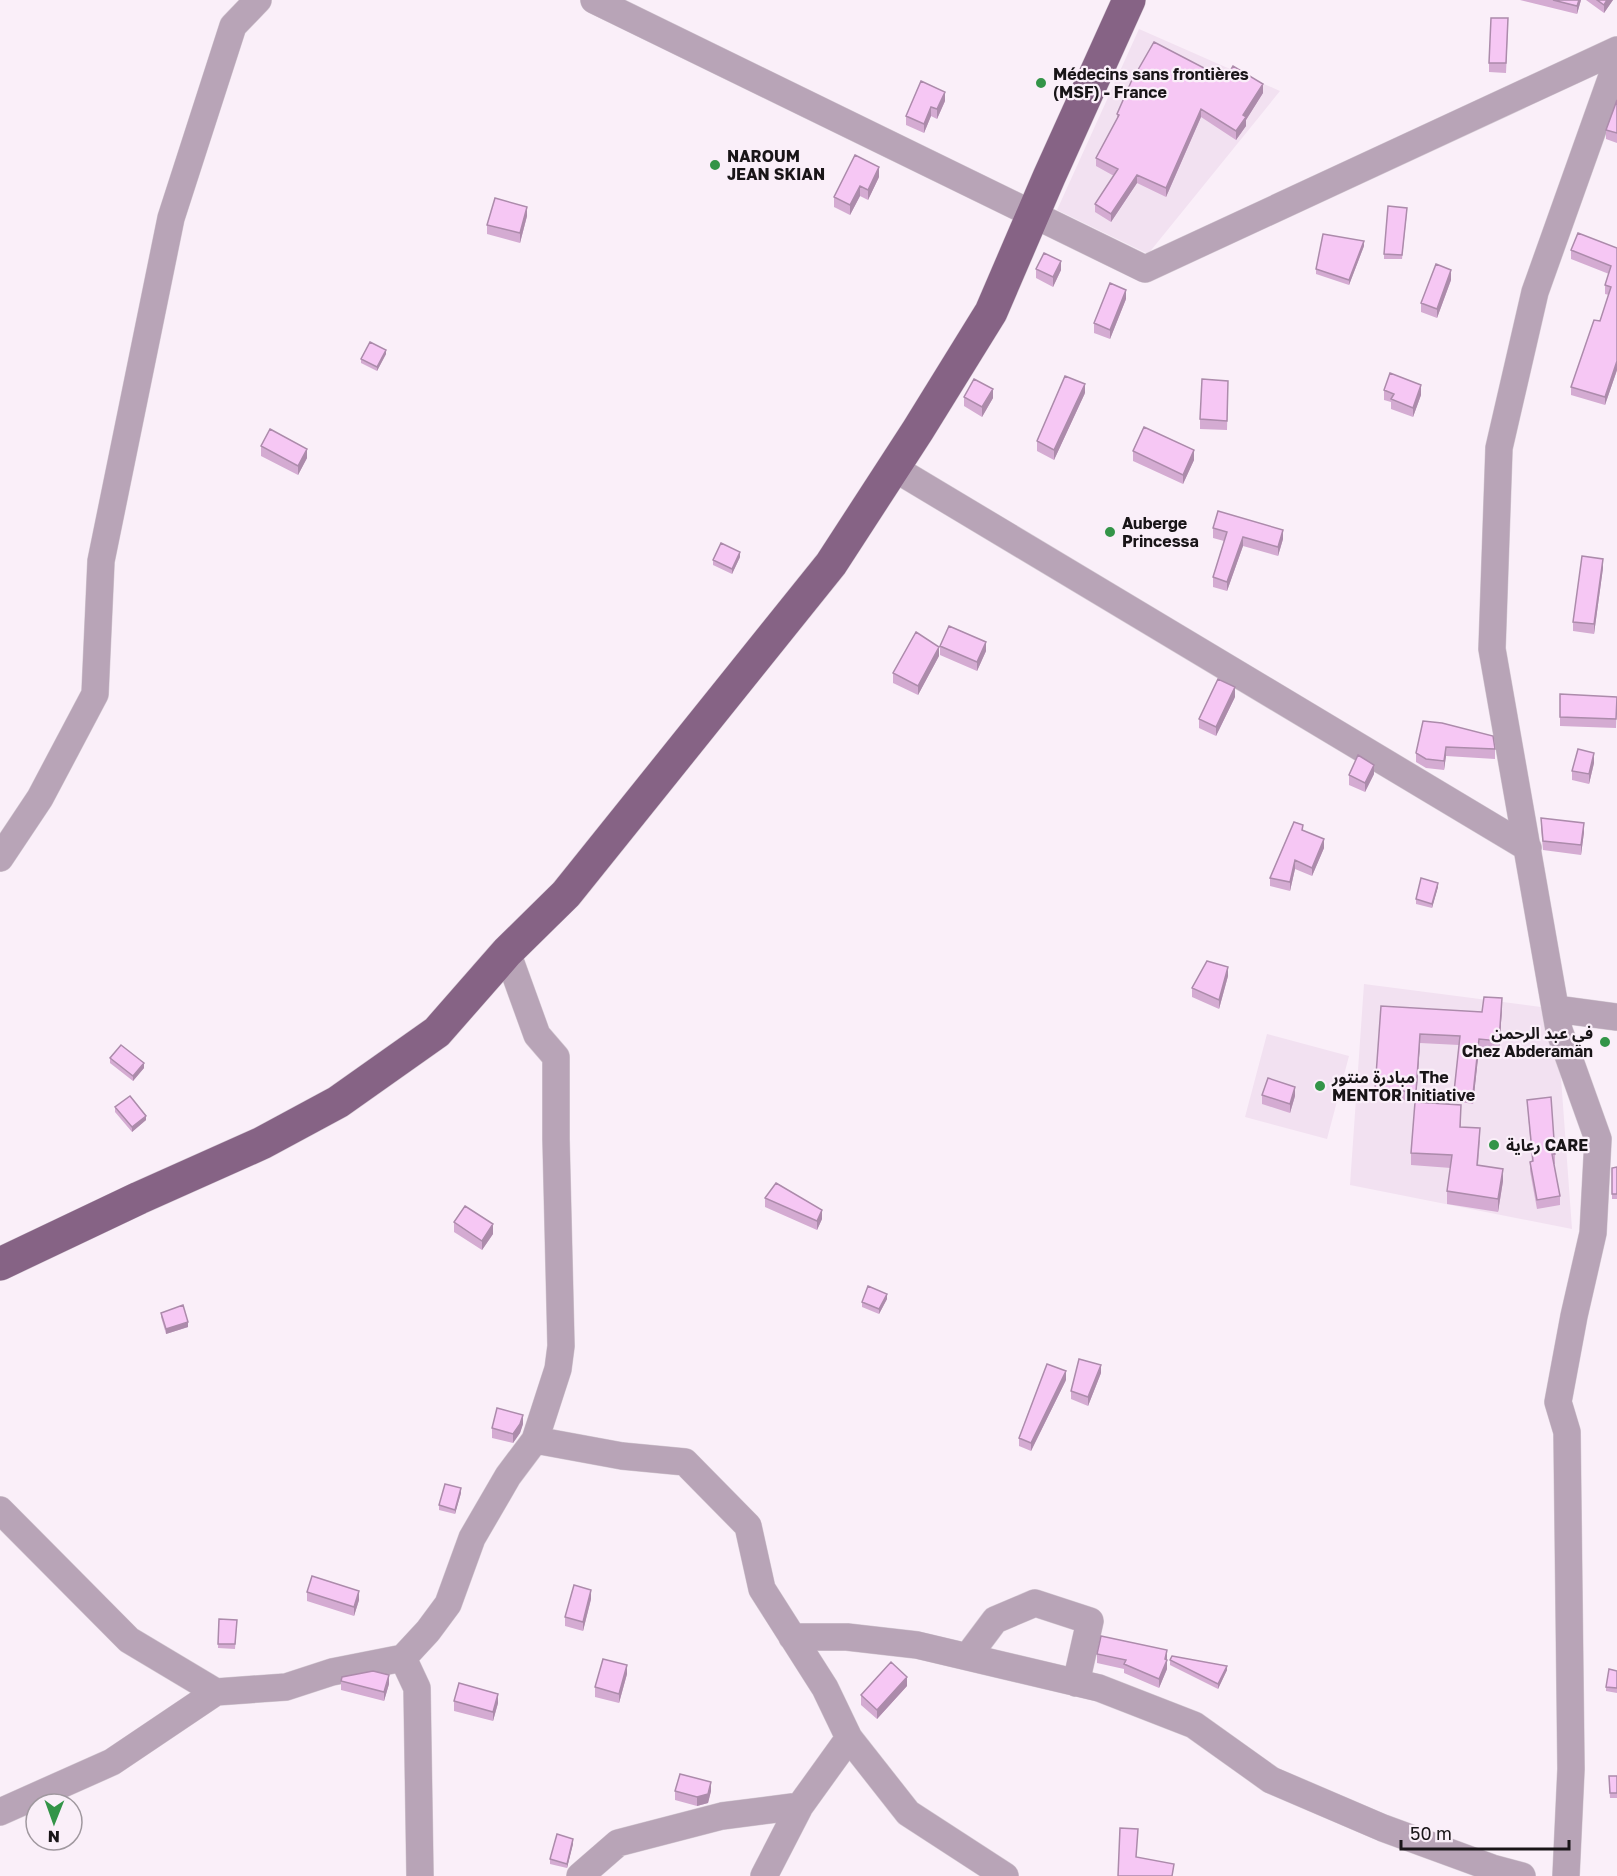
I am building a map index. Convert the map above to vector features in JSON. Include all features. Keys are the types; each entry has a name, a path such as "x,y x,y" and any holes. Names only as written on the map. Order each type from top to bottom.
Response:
{"main road":[{"path":"0,1264 262,1143 338,1102 437,1032 507,952 566,894 831,564 894,468 991,312 1123,2"}],"street":[{"path":"0,858 40,798 94,694 101,561 171,218 234,26 258,0"},
{"path":"594,0 1146,269 1617,50"},
{"path":"1566,1876 1571,1769 1567,1432 1558,1402 1593,1233 1598,1139 1559,1030 1492,649 1499,448 1536,292 1617,62"},
{"path":"894,468 1528,848"},
{"path":"0,1812 112,1762 216,1692 286,1688 332,1672 403,1658 448,1604 472,1538 508,1476 535,1440 558,1369 561,1346 556,1057 537,1035 507,952"},
{"path":"1556,1009 1617,1017"},
{"path":"535,1440 622,1456 685,1462 748,1526 762,1589 825,1688 849,1738 908,1813 1005,1876"},
{"path":"0,1510 129,1640 216,1692"},
{"path":"968,1656 995,1620 1035,1603 1090,1621 1076,1683"},
{"path":"792,1637 847,1637 917,1645 1098,1688 1194,1725 1271,1780 1383,1828 1492,1868 1522,1876"},
{"path":"403,1658 417,1688 420,1876"},
{"path":"764,1876 800,1806 849,1738"},
{"path":"580,1876 618,1843 722,1816 800,1806"}],"shaded area":[{"path":"1139,29 1280,91 1148,254 1057,210"},
{"path":"1364,984 1556,1009 1572,1229 1350,1185"},
{"path":"1267,1034 1349,1056 1327,1139 1245,1117"}],"building":[{"path":"1553,0 1579,0 1577,6"},
{"path":"1597,0 1607,0 1604,5"},
{"path":"1491,18 1508,18 1506,63 1489,63"},
{"path":"1154,42 1225,79 1233,66 1263,84 1243,115 1246,117 1236,131 1201,109 1166,188 1137,175 1111,214 1095,204 1118,169 1096,158 1119,115 1117,114 1131,82"},
{"path":"921,81 945,92 937,109 931,107 924,124 906,116"},
{"path":"1617,100 1617,133 1606,130"},
{"path":"855,155 879,167 868,190 860,186 850,205 834,197"},
{"path":"495,198 527,207 520,233 487,225"},
{"path":"1388,206 1407,208 1402,255 1384,254"},
{"path":"1578,233 1617,248 1617,361 1605,397 1571,387 1594,320 1600,321 1611,287 1605,285 1611,266 1571,250"},
{"path":"1323,234 1364,241 1349,280 1316,269"},
{"path":"1044,253 1061,261 1053,277 1036,269"},
{"path":"1436,264 1451,270 1437,309 1421,303"},
{"path":"1110,283 1126,290 1110,330 1094,323"},
{"path":"370,342 386,350 377,367 361,359"},
{"path":"1390,373 1421,385 1413,408 1391,399 1394,394 1384,390"},
{"path":"1065,376 1085,384 1054,450 1037,441"},
{"path":"974,379 993,389 982,407 964,397"},
{"path":"1202,379 1228,381 1227,421 1200,419"},
{"path":"1144,427 1194,450 1183,475 1133,451"},
{"path":"270,429 307,449 298,466 261,446"},
{"path":"1218,511 1283,530 1278,547 1243,537 1227,582 1213,577 1227,532 1213,528"},
{"path":"721,543 740,552 732,569 713,560"},
{"path":"1582,556 1603,559 1594,624 1573,622"},
{"path":"949,626 986,642 977,662 940,646"},
{"path":"916,632 939,647 918,686 893,673"},
{"path":"1218,679 1235,687 1216,727 1199,719"},
{"path":"1560,694 1617,697 1616,719 1560,717"},
{"path":"1423,721 1442,723 1493,736 1495,749 1446,747 1444,761 1426,759 1416,753"},
{"path":"1578,749 1594,753 1589,774 1572,771"},
{"path":"1358,755 1374,765 1365,783 1349,775"},
{"path":"1541,818 1584,823 1581,845 1543,841"},
{"path":"1294,822 1303,825 1302,830 1324,839 1312,868 1295,860 1290,882 1270,878"},
{"path":"1421,878 1438,883 1432,904 1416,899"},
{"path":"1207,961 1228,967 1219,1000 1192,988"},
{"path":"1484,997 1502,998 1499,1041 1479,1039 1473,1094 1454,1092 1460,1036 1420,1034 1416,1092 1375,1089 1381,1006 1482,1012"},
{"path":"121,1045 144,1063 133,1076 110,1058"},
{"path":"1268,1078 1295,1087 1290,1104 1262,1095"},
{"path":"130,1096 146,1116 132,1127 115,1107"},
{"path":"1551,1097 1555,1154 1552,1154 1560,1196 1537,1200 1530,1162 1533,1161 1527,1100"},
{"path":"1415,1102 1461,1105 1460,1127 1480,1128 1477,1165 1503,1169 1498,1199 1447,1191 1452,1155 1411,1153"},
{"path":"1617,1167 1617,1194 1612,1194 1612,1168"},
{"path":"776,1183 822,1210 817,1221 765,1198"},
{"path":"465,1206 493,1224 482,1241 454,1222"},
{"path":"868,1286 887,1294 879,1309 862,1302"},
{"path":"183,1305 188,1322 166,1329 161,1313"},
{"path":"1079,1359 1101,1365 1088,1397 1071,1391"},
{"path":"1047,1364 1066,1371 1031,1443 1019,1438"},
{"path":"497,1408 523,1415 513,1434 492,1428"},
{"path":"445,1484 461,1488 455,1510 439,1505"},
{"path":"312,1576 359,1591 354,1607 307,1592"},
{"path":"574,1585 591,1590 583,1622 565,1617"},
{"path":"219,1619 237,1620 235,1644 218,1644"},
{"path":"1101,1636 1167,1650 1165,1659 1167,1660 1159,1679 1124,1664 1126,1660 1097,1654"},
{"path":"1172,1656 1227,1666 1218,1684 1170,1660"},
{"path":"603,1659 627,1665 619,1694 595,1687"},
{"path":"891,1662 907,1677 877,1710 861,1695"},
{"path":"1609,1669 1617,1671 1617,1688 1606,1687"},
{"path":"373,1671 389,1675 384,1692 341,1681 342,1677"},
{"path":"459,1683 498,1694 493,1712 454,1701"},
{"path":"680,1774 711,1782 708,1794 697,1797 675,1791"},
{"path":"1609,1776 1617,1776 1617,1793 1610,1793"},
{"path":"1120,1828 1138,1829 1136,1857 1174,1864 1172,1876 1118,1876"},
{"path":"557,1834 573,1839 567,1864 550,1859"}],"place":[{"name":"Médecins sans frontières (MSF) - France","path":"1041,83"},
{"name":"NAROUM JEAN SKIAN","path":"715,165"},
{"name":"Auberge Princessa","path":"1110,532"},
{"name":"في عبد الرحمن Chez Abderaman","path":"1605,1042"},
{"name":"مبادرة منتور The MENTOR Initiative","path":"1320,1086"},
{"name":"رعاية CARE","path":"1494,1145"}]}
